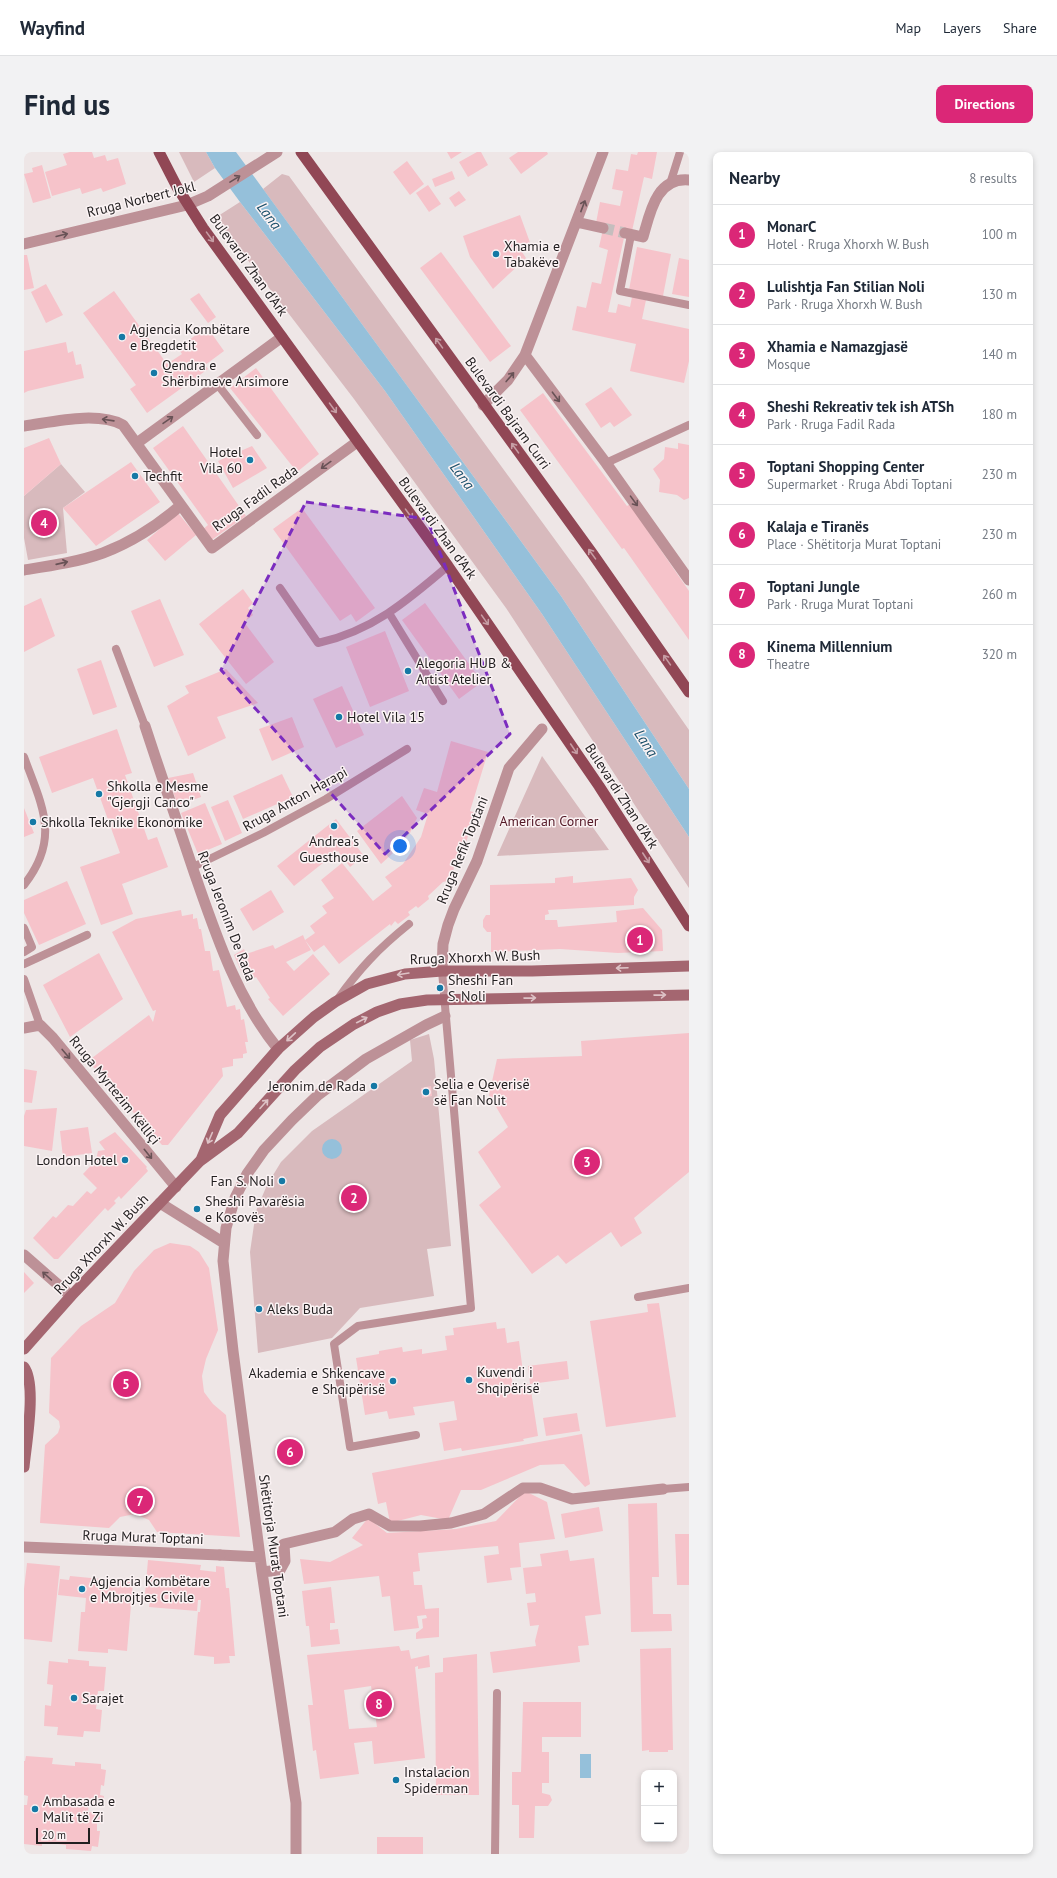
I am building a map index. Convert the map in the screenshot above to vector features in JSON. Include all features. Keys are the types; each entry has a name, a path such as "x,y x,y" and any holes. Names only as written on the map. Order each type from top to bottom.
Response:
{"main road":[{"name":"Bulevardi Zhan d'Ark","path":"159,152 187,205 448,566 599,786 689,926"},
{"name":"Bulevardi Bajram Curri","path":"301,152 483,405 592,553 689,692"},
{"name":"Rruga Xhorxh W. Bush","path":"200,1161 220,1116 278,1049 309,1021 335,1002 367,984 381,979 405,974 442,971 532,971 689,966"},
{"name":"Rruga Xhorxh W. Bush","path":"24,1349 71,1296 200,1161 238,1133 295,1070 320,1047 338,1034 367,1017 389,1008 412,1002 444,999 689,995"},
{"path":"24,1367 29,1384 30,1412 24,1466"}],"street":[{"name":"Rruga Norbert Jokl","path":"24,244 187,205 208,196 277,152"},
{"path":"483,405 508,380 524,354 603,152"},
{"path":"628,234 643,238 652,205 658,193 670,184 681,179 689,180"},
{"path":"576,222 603,228"},
{"path":"136,443 218,385 282,337"},
{"path":"524,354 606,463 689,580"},
{"name":"Rruga Fadil Rada","path":"24,426 88,418 115,421 123,425 212,548 357,442"},
{"path":"24,570 59,564 102,553 130,541 159,524 182,505"},
{"name":"Rruga Jeronim De Rada","path":"145,726 219,945 240,992 263,1031 278,1049"},
{"name":"Rruga Refik Toptani","path":"442,971 442,944 448,925 477,862 509,768 542,729"},
{"name":"Shëtitorja Murat Toptani","path":"296,1854 296,1803 262,1572 233,1351 223,1261 228,1220 235,1198 247,1174 264,1150 318,1095 366,1059 445,1016"},
{"path":"24,1028 40,1025"},
{"name":"Rruga Myrtezim Këlliçi","path":"40,1025 53,1038 176,1187"},
{"path":"160,1203 224,1243"},
{"path":"24,1255 71,1296"},
{"path":"262,1572 280,1570 285,1561 284,1544 335,1532 353,1519 369,1514 390,1526 451,1523 484,1514 523,1488 540,1488 572,1499 663,1489"},
{"name":"Rruga Murat Toptani","path":"24,1546 260,1557"}],"lane":[{"path":"670,184 680,152"},
{"path":"628,234 620,291 689,305"},
{"path":"218,385 257,436"},
{"path":"606,463 689,425"},
{"path":"280,588 318,643 352,632 378,621 448,566"},
{"path":"389,613 443,701"},
{"name":"Rruga Jeronim De Rada","path":"116,649 145,726"},
{"name":"Rruga Anton Harapi","path":"193,867 264,833 326,799 407,749"},
{"path":"24,757 45,817 46,836 43,851 38,864 24,886"},
{"path":"335,1002 358,970 408,924"},
{"path":"24,928 32,947 24,952"},
{"path":"24,964 88,934"},
{"path":"416,1435 350,1447 334,1344 358,1326 471,1308 442,971"},
{"path":"24,979 40,1025"},
{"path":"638,1297 689,1288"},
{"path":"663,1489 689,1487"},
{"path":"495,1854 497,1693"}],"highlighted area":[{"path":"306,502 427,519 510,734 385,854 221,670"}],"green space":[{"path":"179,152 206,152 215,168 194,182"},
{"path":"282,174 289,176 583,578 689,730 689,789 561,596 263,189"},
{"path":"240,202 385,391 542,614 689,837 689,888 506,608 354,399 221,225 218,216"},
{"path":"61,464 85,492 63,508 67,553 28,560 24,538 24,496"},
{"name":"American Corner","path":"542,756 609,850 497,856"},
{"path":"429,1034 434,1059 451,1246 427,1249 434,1296 360,1308 332,1338 258,1353 250,1252 256,1211 267,1185 281,1162 312,1131 412,1061 410,1040"}],"water":[{"name":"Lana","path":"206,152 236,152 561,596 689,789 689,837 542,614 385,391 240,202 215,168"},
{"path":"332,1139 339,1142 342,1149 339,1156 332,1159 325,1156 322,1149 325,1142"},
{"path":"580,1754 591,1754 591,1778 580,1778"}],"building":[{"path":"70,152 92,152 94,158 105,155 107,161 118,158 126,184 103,192 101,188 82,194 80,188 52,196 45,172 67,165 63,154"},
{"path":"447,152 462,152 451,159"},
{"path":"477,152 481,152 488,165 468,177 459,162"},
{"path":"518,152 547,152 548,154 521,174 509,158"},
{"path":"638,152 657,152 652,179 644,177 632,231 625,233 608,312 616,313 618,304 630,307 632,297 646,300 642,319 689,329 689,361 684,383 630,371 636,344 572,330 577,306 586,308 592,282 601,284 608,250 599,247 604,225 596,223 600,202 620,206 623,191 612,189 616,169 628,171 631,154 637,155"},
{"path":"407,161 424,184 410,195 393,172"},
{"path":"42,165 51,198 33,203 24,174 33,172 32,168"},
{"path":"452,171 455,179 435,187 432,179"},
{"path":"428,185 441,204 429,212 416,193"},
{"path":"459,191 466,200 455,207 449,198"},
{"name":"Xhamia e Tabakëve","path":"520,215 532,248 522,252 526,258 493,289 470,257 463,236"},
{"path":"637,247 671,254 663,296 629,290"},
{"path":"441,252 511,346 490,362 420,268"},
{"path":"24,255 27,255 34,288 24,290"},
{"path":"679,258 689,260 689,297 672,294"},
{"path":"46,284 63,315 46,323 31,292"},
{"path":"114,291 167,364 182,354 178,348 207,327 224,351 205,365 208,369 147,413 130,389 136,385 83,313"},
{"path":"199,293 216,317 208,323 190,299"},
{"path":"66,342 68,353 73,351 76,365 81,364 84,378 24,393 24,351"},
{"path":"256,368 319,454 297,472 230,388"},
{"path":"611,387 632,415 614,427 610,422 601,428 585,404"},
{"path":"543,393 627,506 632,503 649,529 647,530 689,591 689,640 624,548 622,549 520,410"},
{"path":"183,426 246,516 210,541 202,530 208,525 153,448"},
{"path":"49,438 61,464 24,496 24,448"},
{"path":"678,443 689,445 689,498 684,500 677,495 659,492 660,480 653,469 664,459 665,447 678,449"},
{"path":"252,446 267,468 233,488 218,461"},
{"path":"131,462 160,502 96,546 63,508"},
{"path":"302,508 375,608 356,622 351,614 340,621 273,529"},
{"path":"178,513 196,535 165,561 147,540"},
{"path":"243,589 253,603 248,608 253,615 244,622 274,662 246,684 199,624"},
{"path":"41,598 55,636 24,652 24,606"},
{"path":"160,599 184,655 154,667 131,611"},
{"path":"425,603 482,682 459,699 402,620"},
{"path":"385,631 409,691 370,707 346,647"},
{"path":"101,660 117,707 93,715 77,669"},
{"path":"226,669 258,703 217,717 226,738 188,756 167,706 189,693 185,686"},
{"name":"Hotel Vila 15","path":"342,686 364,735 336,748 313,699"},
{"path":"292,717 304,747 272,761 259,729"},
{"path":"117,729 132,773 125,775 148,840 157,837 168,867 122,884 133,914 101,925 80,867 120,853 93,778 52,793 39,757"},
{"path":"451,741 488,752 470,811 476,813 471,828 467,827 466,831 469,832 465,847 462,845 459,851 454,865 453,876 447,881 443,882 428,896 429,899 418,908 416,906 408,912 410,915 398,924 395,921 391,926 390,924 339,964 324,945 314,952 305,940 315,933 310,926 327,913 322,906 334,898 321,880 342,863 373,901 392,886 385,877 403,864 421,837 428,814 416,810 424,788 437,792"},
{"path":"193,773 201,797 178,805 168,778"},
{"path":"282,774 293,797 243,819 233,796"},
{"path":"402,796 417,818 410,833 392,854 381,864 357,831"},
{"path":"228,800 242,833 225,841 211,807"},
{"path":"205,803 222,844 198,854 181,813"},
{"path":"24,808 34,833 24,837"},
{"path":"336,819 364,856 350,867 338,851 294,886 277,866"},
{"path":"573,876 573,883 631,878 638,890 634,897 634,905 548,910 549,914 545,915 545,920 557,920 558,927 617,922 616,911 643,908 662,930 663,951 618,953 560,949 491,952 491,932 487,932 483,927 483,920 486,915 490,915 490,885 555,883 555,878"},
{"path":"67,881 86,924 39,945 24,913 24,900"},
{"path":"271,890 284,912 253,931 240,909"},
{"path":"181,910 182,916 193,914 193,919 197,918 199,929 201,929 205,951 210,951 213,971 219,970 227,1007 235,1005 236,1010 240,1009 241,1020 244,1019 248,1042 245,1042 247,1053 243,1054 243,1058 233,1059 233,1066 222,1068 223,1076 168,1145 162,1145 88,1061 149,1015 153,1022 156,1010 153,1011 112,932 136,919"},
{"path":"303,935 311,950 286,962 294,971 313,954 330,974 283,1016 268,999 270,998 256,977 246,982 234,955 244,949 246,954 273,945 275,949"},
{"path":"99,953 123,999 70,1037 43,985"},
{"path":"689,1033 689,1172 634,1218 642,1233 621,1247 611,1232 566,1264 558,1255 532,1274 479,1205 501,1187 478,1152 508,1127 489,1095 497,1059 582,1056 581,1041"},
{"path":"24,1069 37,1071 32,1103 24,1102"},
{"name":"Selia e Qeverisë së Fan Nolit","path":"431,1086 432,1096 422,1098 421,1088"},
{"path":"57,1108 52,1151 24,1146 24,1116 26,1110"},
{"path":"88,1127 92,1153 63,1157 60,1131"},
{"path":"115,1132 147,1167 146,1168 148,1171 121,1199 119,1196 114,1201 116,1203 108,1211 105,1208 58,1259 54,1259 33,1238 53,1216 56,1218 68,1205 73,1206 87,1191 91,1194 97,1188 83,1174 96,1160 98,1151 105,1150 99,1142"},
{"path":"170,1243 190,1246 199,1252 209,1268 218,1330 206,1359 202,1376 204,1392 213,1404 226,1415 240,1537 157,1532 149,1520 135,1514 120,1517 109,1528 40,1523 45,1445 58,1433 60,1427 59,1421 49,1413 51,1358 81,1326 115,1303 134,1271 154,1250"},
{"path":"24,1272 34,1283 24,1293"},
{"path":"659,1303 676,1417 606,1427 590,1321 648,1312 647,1304"},
{"name":"Kuvendi i Shqipërisë","path":"496,1322 497,1329 505,1328 507,1343 519,1341 523,1372 511,1374 513,1386 530,1384 538,1436 523,1439 524,1441 462,1451 461,1448 444,1451 439,1423 457,1420 454,1401 413,1407 415,1415 389,1419 387,1411 365,1415 356,1358 379,1354 379,1351 402,1347 403,1352 422,1349 422,1354 447,1350 445,1336 454,1335 453,1328"},
{"path":"567,1361 569,1379 530,1384 528,1366"},
{"path":"577,1413 580,1431 546,1436 543,1418"},
{"path":"582,1434 590,1484 585,1487 564,1464 540,1465 481,1490 461,1490 448,1520 421,1515 390,1523 386,1502 378,1504 372,1473"},
{"path":"525,1491 547,1502 555,1539 519,1543 521,1567 510,1568 512,1580 487,1583 484,1556 499,1554 498,1546 418,1553 420,1571 413,1572 414,1585 422,1585 425,1609 439,1608 439,1637 416,1639 416,1633 423,1628 422,1619 427,1618 426,1615 417,1616 419,1628 394,1631 390,1596 382,1597 379,1576 304,1584 300,1559 330,1562 363,1545 352,1538 368,1518 387,1533 456,1529 496,1521"},
{"path":"657,1503 659,1577 652,1577 653,1614 671,1614 672,1631 631,1632 628,1504"},
{"path":"599,1507 603,1531 565,1538 561,1514"},
{"path":"675,1534 689,1534 689,1585 677,1585"},
{"path":"568,1550 570,1561 594,1558 601,1614 585,1616 589,1645 578,1646 580,1662 493,1673 490,1652 536,1646 535,1641 539,1625 530,1626 527,1603 536,1602 535,1593 526,1594 523,1568 542,1566 540,1554"},
{"path":"148,1560 201,1565 200,1570 216,1572 216,1566 224,1567 226,1588 229,1588 235,1656 229,1656 230,1663 214,1664 214,1657 194,1655 198,1612 200,1612 201,1600 198,1600 197,1611 149,1607 151,1594 145,1594"},
{"path":"27,1563 60,1566 52,1642 24,1639 24,1589"},
{"path":"70,1576 133,1582 127,1651 108,1649 108,1653 78,1651 81,1612 85,1612 86,1598 58,1595 60,1579 69,1580"},
{"path":"331,1587 335,1623 330,1623 330,1630 338,1629 340,1644 311,1647 309,1626 306,1626 302,1591"},
{"path":"399,1646 401,1651 409,1650 411,1659 429,1655 430,1667 418,1669 418,1666 415,1667 425,1758 374,1764 372,1741 354,1743 359,1774 320,1779 316,1750 313,1751 308,1705 313,1705 307,1655","holes":["371,1686 377,1727 349,1729 344,1690"]},
{"path":"671,1648 673,1750 668,1750 668,1752 649,1752 649,1750 642,1751 640,1649"},
{"path":"477,1654 479,1795 436,1795 435,1673 443,1672 443,1658"},
{"name":"Sarajet","path":"68,1659 89,1661 89,1666 106,1667 104,1691 98,1691 96,1709 102,1710 100,1732 84,1731 83,1737 57,1735 58,1727 44,1726 45,1705 51,1706 53,1685 47,1684 49,1661 68,1663"},
{"path":"523,1702 581,1702 581,1737 542,1737 542,1752 549,1752 549,1783 542,1783 542,1793 550,1795 552,1800 548,1806 535,1806 534,1838 519,1838 519,1805 512,1805 512,1772 521,1772"},
{"path":"26,1756 53,1758 52,1764 75,1766 75,1762 101,1764 101,1769 106,1770 104,1786 101,1785 100,1795 104,1796 103,1804 89,1803 88,1812 102,1813 101,1824 97,1823 97,1831 100,1831 98,1847 92,1846 91,1851 66,1849 66,1845 42,1842 42,1846 24,1844 24,1805 27,1805 28,1796 24,1795 24,1761"},
{"path":"377,1837 423,1837 423,1854 377,1854"}],"tunnel":[{"path":"603,228 625,233"}],"place":[{"name":"Xhamia e Tabakëve","path":"496,254"},
{"name":"Agjencia Kombëtare e Bregdetit","path":"122,337"},
{"name":"Qendra e Shërbimeve Arsimore","path":"154,373"},
{"name":"Hotel Vila 60","path":"250,460"},
{"name":"Techfit","path":"135,476"},
{"name":"Sheshi Rekreativ tek ish ATSh","path":"44,523"},
{"name":"Alegoria HUB & Artist Atelier","path":"408,671"},
{"name":"Hotel Vila 15","path":"339,717"},
{"name":"Shkolla e Mesme \"Gjergji Canco\"","path":"99,794"},
{"name":"Shkolla Teknike Ekonomike","path":"33,822"},
{"name":"Andrea's Guesthouse","path":"334,826"},
{"name":"MonarC","path":"640,940"},
{"name":"Sheshi Fan S. Noli","path":"440,988"},
{"name":"Jeronim de Rada","path":"374,1086"},
{"name":"Selia e Qeverisë së Fan Nolit","path":"426,1092"},
{"name":"London Hotel","path":"125,1160"},
{"name":"Xhamia e Namazgjasë","path":"587,1162"},
{"name":"Fan S. Noli","path":"282,1181"},
{"name":"Lulishtja Fan Stilian Noli","path":"354,1198"},
{"name":"Sheshi Pavarësia e Kosovës","path":"197,1209"},
{"name":"Aleks Buda","path":"259,1309"},
{"name":"Kuvendi i Shqipërisë","path":"469,1380"},
{"name":"Akademia e Shkencave e Shqipërisë","path":"393,1381"},
{"name":"Toptani Shopping Center","path":"126,1384"},
{"name":"Kalaja e Tiranës","path":"290,1452"},
{"name":"Toptani Jungle","path":"140,1501"},
{"name":"Agjencia Kombëtare e Mbrojtjes Civile","path":"82,1589"},
{"name":"Sarajet","path":"74,1698"},
{"name":"Kinema Millennium","path":"379,1704"},
{"name":"Instalacion Spiderman","path":"396,1780"},
{"name":"Ambasada e Malit të Zi","path":"35,1809"}]}
